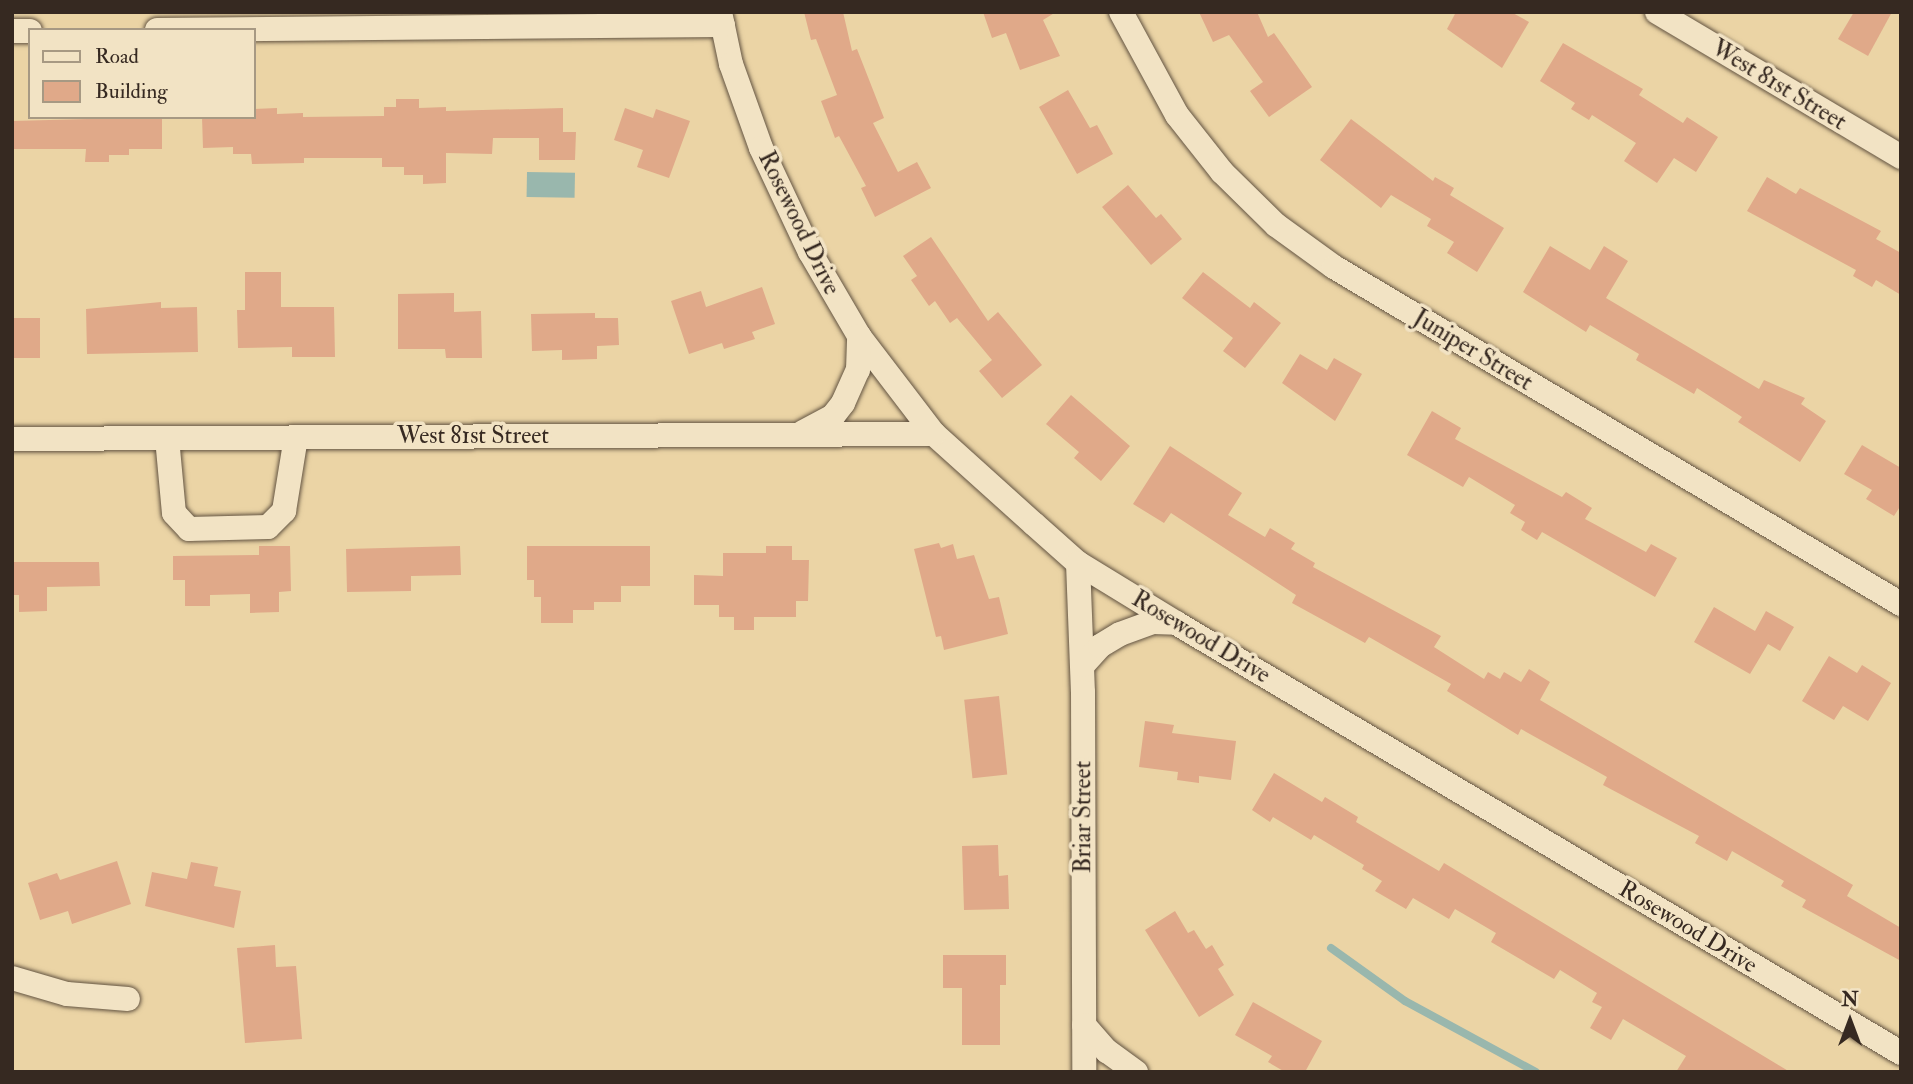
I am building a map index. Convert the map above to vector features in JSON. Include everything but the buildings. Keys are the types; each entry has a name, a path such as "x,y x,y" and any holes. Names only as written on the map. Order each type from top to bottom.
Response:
{"street":[{"name":"Juniper Street","path":"1121,12 1177,115 1222,172 1276,225 1334,267 1901,604"},
{"name":"West 81st Street","path":"1657,12 1901,157"},
{"path":"251,28 721,18"},
{"name":"Rosewood Drive","path":"721,18 731,64 761,148 810,252 859,336 934,433 1078,563 1901,1053"},
{"path":"799,434 820,426 843,403 858,370 859,336"},
{"name":"West 81st Street","path":"12,439 934,433"},
{"path":"167,438 174,513 189,529 268,527 284,511 296,437"},
{"name":"Briar Street","path":"1078,563 1083,665 1084,1072"},
{"path":"1083,665 1100,646 1120,634 1153,622 1175,623"},
{"path":"12,978 67,994 128,999"},
{"path":"1084,1025 1107,1051 1136,1072"}],"water":[{"path":"527,172 575,173 575,198 527,197"}],"waterway":[{"path":"1331,948 1405,1001 1536,1072"}]}
